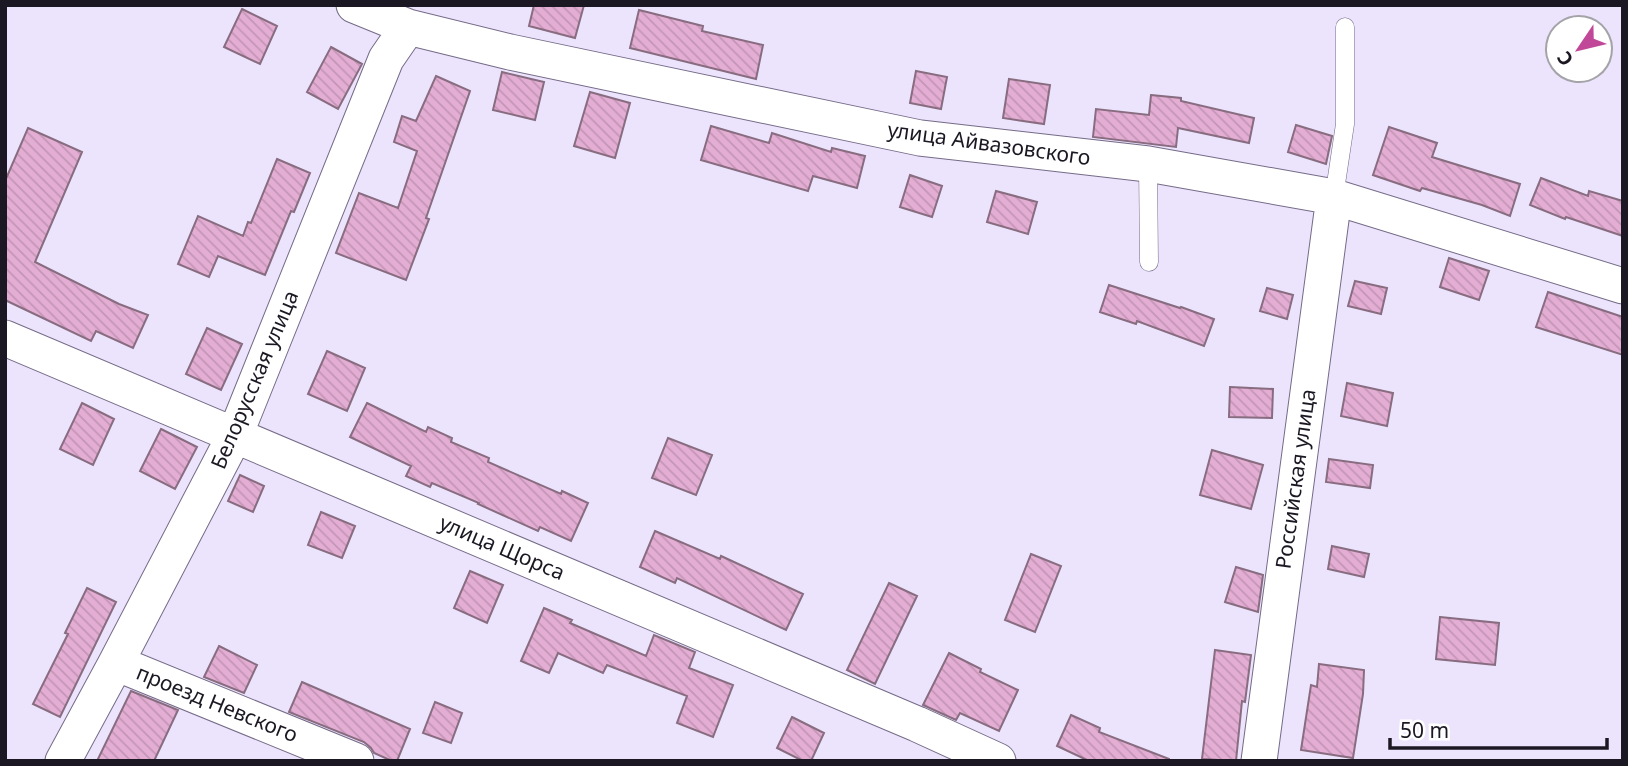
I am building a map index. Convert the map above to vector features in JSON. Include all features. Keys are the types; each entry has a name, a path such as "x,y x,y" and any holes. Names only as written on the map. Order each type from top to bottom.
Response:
{"street":[{"name":"улица Айвазовского","path":"354,5 408,26 510,52 920,138 1148,164 1334,197 1623,286"},
{"name":"Белорусская улица","path":"63,761 236,435 386,59 408,26"},
{"name":"Российская улица","path":"1259,761 1334,197"},
{"name":"улица Щорса","path":"5,338 998,761"},
{"name":"проезд Невского","path":"116,663 356,761"}],"lane":[{"path":"1334,197 1345,124 1345,27"},
{"path":"1148,164 1149,262"}],"building":[{"path":"534,5 584,5 575,38 529,26"},
{"path":"242,9 277,26 260,64 224,47"},
{"path":"639,10 703,26 702,31 763,45 756,79 630,48"},
{"path":"331,47 362,64 338,109 307,92"},
{"path":"916,71 947,77 941,109 910,103"},
{"path":"502,72 544,82 535,120 493,110"},
{"path":"436,76 470,91 426,218 429,219 406,280 336,253 359,193 398,208 417,151 394,142 402,116 416,121"},
{"path":"1009,79 1050,85 1044,124 1003,118"},
{"path":"590,92 630,103 615,158 574,146"},
{"path":"1151,95 1181,98 1181,101 1254,118 1249,143 1178,128 1176,147 1093,137 1096,109 1149,115"},
{"path":"1296,125 1332,136 1326,164 1288,152"},
{"path":"711,126 769,143 772,133 831,152 832,148 865,156 857,188 813,176 808,191 701,160"},
{"path":"1389,127 1437,143 1432,157 1520,184 1510,216 1482,205 1422,188 1420,191 1373,175"},
{"path":"28,128 82,152 35,262 119,304 148,315 133,348 96,331 91,341 5,300 5,181"},
{"path":"277,159 310,173 265,275 218,256 209,277 178,264 198,216 243,236"},
{"path":"910,175 942,186 932,217 900,207"},
{"path":"1541,178 1588,196 1589,191 1623,201 1623,236 1566,217 1565,219 1530,205"},
{"path":"996,191 1037,202 1028,234 987,222"},
{"path":"1449,258 1489,271 1479,300 1440,287"},
{"path":"1355,281 1387,288 1381,314 1348,306"},
{"path":"1109,285 1214,319 1204,346 1137,321 1136,324 1100,312"},
{"path":"1267,288 1293,295 1287,319 1260,311"},
{"path":"1548,292 1623,317 1623,355 1536,327"},
{"path":"207,328 242,344 221,390 186,374"},
{"path":"327,351 365,368 347,411 308,394"},
{"path":"1347,383 1393,393 1387,426 1341,416"},
{"path":"1230,387 1273,389 1272,418 1229,417"},
{"path":"82,403 114,419 93,465 60,449"},
{"path":"367,403 426,432 428,427 452,438 451,442 489,458 488,462 588,503 571,541 540,527 538,531 432,483 430,487 406,476 411,466 350,437"},
{"path":"161,429 197,447 175,489 140,471"},
{"path":"668,438 712,455 696,495 652,478"},
{"path":"1212,450 1263,465 1251,509 1200,495"},
{"path":"1329,459 1373,465 1370,488 1326,482"},
{"path":"240,475 264,486 253,512 228,501"},
{"path":"321,512 355,526 342,558 308,545"},
{"path":"655,531 720,559 721,556 803,594 786,630 677,578 675,583 640,567"},
{"path":"1332,546 1369,554 1364,577 1328,569"},
{"path":"1031,554 1061,566 1035,632 1005,620"},
{"path":"1236,567 1263,575 1258,612 1225,602"},
{"path":"470,571 503,585 487,623 454,608"},
{"path":"889,583 917,596 875,684 847,670"},
{"path":"87,588 116,602 60,717 33,704 68,634 65,633"},
{"path":"544,608 572,620 570,623 646,656 654,635 695,652 689,668 733,685 713,737 677,723 687,696 607,665 603,673 558,653 549,673 521,661"},
{"path":"1440,617 1499,623 1495,665 1436,659"},
{"path":"219,646 257,665 244,693 204,677"},
{"path":"1215,650 1251,655 1245,702 1242,701 1236,761 1202,759"},
{"path":"949,653 1018,690 999,731 960,713 956,720 923,705"},
{"path":"1319,664 1364,670 1353,758 1301,750 1311,685 1317,687"},
{"path":"302,682 410,729 397,761 374,753 364,742 289,712"},
{"path":"131,691 178,710 154,761 97,761"},
{"path":"435,702 462,713 451,743 423,733"},
{"path":"1071,715 1100,728 1099,732 1169,761 1089,761 1057,746"},
{"path":"792,717 824,733 811,761 803,761 777,748"}]}
